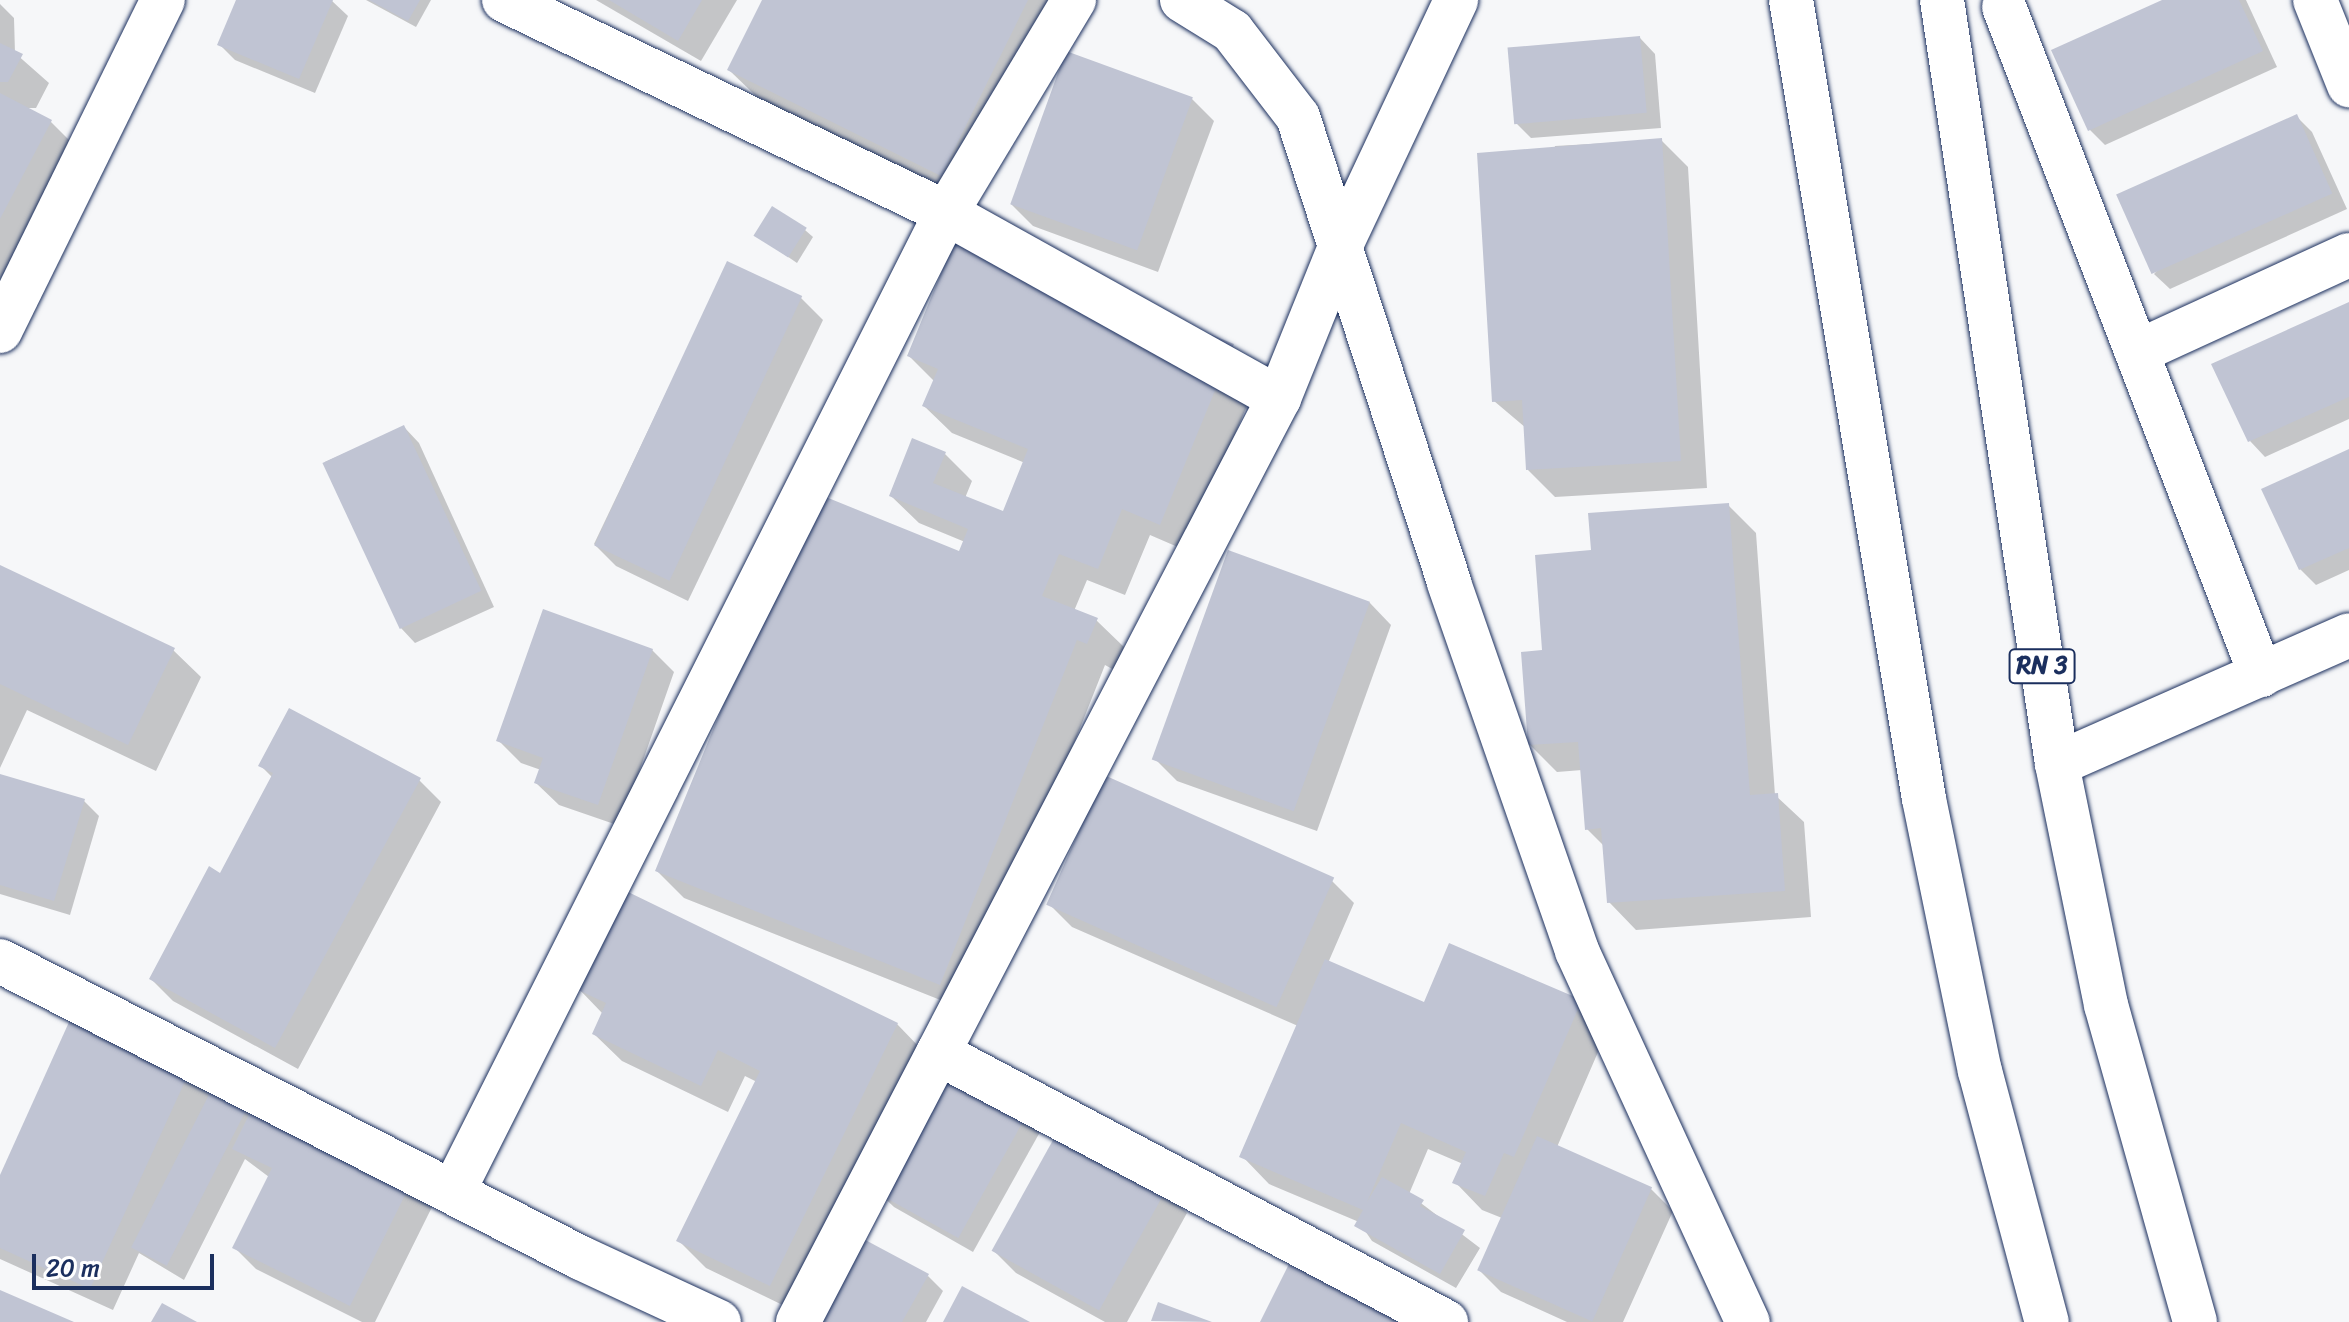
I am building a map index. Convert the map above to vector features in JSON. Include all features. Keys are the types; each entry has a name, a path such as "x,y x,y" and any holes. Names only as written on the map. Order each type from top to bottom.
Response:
{"street":[{"path":"0,331 163,0"},
{"path":"504,0 946,213 1279,398"},
{"path":"453,1192 946,213 1074,0"},
{"path":"1182,0 1232,31 1298,117 1449,583 1577,951 1748,1322"},
{"path":"798,1322 1279,398 1340,247 1456,0"},
{"path":"1791,0 1924,799 1980,1071 2047,1322"},
{"path":"2315,0 2349,85"},
{"path":"1944,16 2012,4 2137,352 2261,675"},
{"name":"RN 3","path":"1944,16 2057,764 2106,1005 2195,1322"},
{"path":"2137,352 2349,255"},
{"path":"2057,764 2349,635"},
{"path":"0,961 453,1192 719,1322"},
{"path":"938,1053 1446,1322"}],"building":[{"path":"236,0 333,0 299,79 217,45"},
{"path":"369,0 420,0 408,21"},
{"path":"609,0 702,0 678,41"},
{"path":"762,0 1028,0 941,176 727,70"},
{"path":"2162,0 2239,0 2263,51 2088,131 2051,50"},
{"path":"1640,36 1647,113 1514,124 1508,48"},
{"path":"0,43 23,54 8,82 0,82"},
{"path":"1066,51 1193,97 1137,250 1010,204"},
{"path":"0,93 52,120 0,219"},
{"path":"2297,114 2332,193 2152,274 2116,195"},
{"path":"1662,138 1681,461 1526,470 1522,400 1492,402 1477,153"},
{"path":"772,206 807,228 788,257 753,236"},
{"path":"958,232 1234,344 1160,525 1122,509 1098,569 1059,554 1042,596 1098,618 1087,644 1077,640 940,985 655,871 811,491 959,551 968,529 889,496 912,438 946,452 933,483 1003,511 1028,449 922,406 938,369 907,356"},
{"path":"727,261 802,296 670,581 594,546"},
{"path":"2349,302 2349,397 2248,442 2211,364"},
{"path":"404,425 481,591 400,629 322,463"},
{"path":"2349,449 2349,548 2299,570 2261,489"},
{"path":"1729,503 1750,795 1778,793 1785,891 1607,903 1601,828 1585,830 1578,742 1528,745 1521,652 1542,650 1535,555 1591,550 1588,513"},
{"path":"1228,550 1370,602 1294,811 1152,760"},
{"path":"0,565 175,648 128,745 0,684"},
{"path":"543,609 653,649 598,805 534,783 543,758 496,741"},
{"path":"289,708 421,778 275,1048 149,979 209,866 220,873 273,773 258,766"},
{"path":"0,774 85,799 54,901 0,885"},
{"path":"1104,775 1334,877 1276,1007 1046,905"},
{"path":"622,889 898,1023 770,1286 676,1241 760,1071 718,1050 701,1086 592,1034 606,1003 574,988"},
{"path":"1449,943 1582,1000 1514,1157 1504,1153 1485,1196 1452,1183 1466,1152 1401,1123 1367,1202 1382,1177 1424,1200 1420,1206 1465,1230 1440,1274 1354,1226 1363,1210 1239,1157 1325,959 1424,1002"},
{"path":"74,1011 192,1066 90,1289 0,1248 0,1175"},
{"path":"944,1070 1026,1116 958,1238 876,1192"},
{"path":"216,1081 252,1099 167,1266 131,1248"},
{"path":"257,1099 414,1177 350,1306 232,1248 272,1168 232,1149"},
{"path":"1058,1131 1166,1191 1099,1310 992,1251"},
{"path":"1537,1136 1652,1187 1592,1322 1477,1270"},
{"path":"856,1235 929,1274 902,1322 807,1322"},
{"path":"1293,1256 1408,1322 1260,1322"},
{"path":"962,1286 1030,1322 943,1322"},
{"path":"0,1290 74,1322 0,1322"},
{"path":"1158,1302 1212,1322 1151,1321"},
{"path":"162,1303 197,1322 151,1322"}]}
